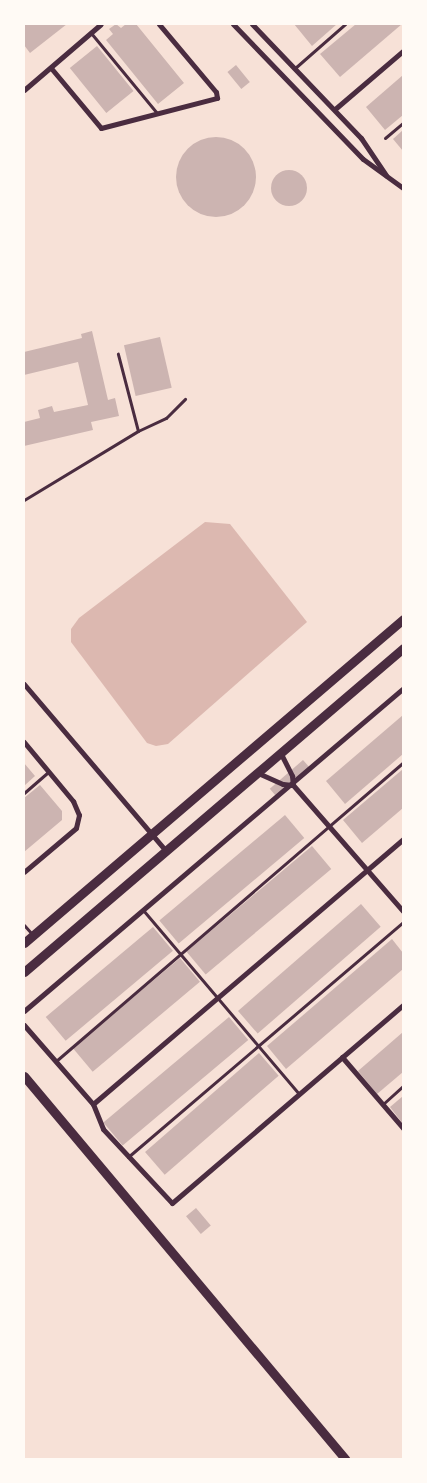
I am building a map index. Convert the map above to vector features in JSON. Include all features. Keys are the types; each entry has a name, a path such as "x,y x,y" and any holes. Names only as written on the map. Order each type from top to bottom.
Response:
{"street":[{"path":"24,90 101,24"},
{"path":"50,68 96,125 108,127 213,101 218,96 159,24"},
{"path":"233,24 363,160 402,188"},
{"path":"252,24 361,138 388,177"},
{"path":"257,29 263,24"},
{"path":"335,109 403,51"},
{"path":"24,943 403,619"},
{"path":"24,972 403,648"},
{"path":"24,684 166,851"},
{"path":"24,1011 293,785 403,688"},
{"path":"24,742 77,808 79,822 76,828 24,872"},
{"path":"280,752 292,776 293,785 403,910"},
{"path":"258,773 283,784 293,785"},
{"path":"93,1104 403,839"},
{"path":"24,1025 93,1104 103,1129 172,1203 403,1005"},
{"path":"342,1056 403,1128"},
{"path":"24,1076 345,1459"}],"lane":[{"path":"295,68 346,24"},
{"path":"91,32 159,115"},
{"path":"386,138 403,123"},
{"path":"118,354 138,430"},
{"path":"24,500 138,430 166,418 185,399"},
{"path":"56,1061 403,763"},
{"path":"24,793 48,772"},
{"path":"143,910 299,1094"},
{"path":"128,1157 403,922"},
{"path":"24,925 33,935"},
{"path":"382,1104 403,1086"}],"shaded area":[{"path":"205,522 230,524 307,622 168,744 156,746 147,743 71,642 71,629 79,618"}],"building":[{"path":"24,24 67,24 30,53 24,45"},
{"path":"116,24 121,28 126,24 136,24 184,83 158,104 106,40 113,34 109,29"},
{"path":"294,24 337,24 312,46"},
{"path":"356,24 402,24 340,77 320,54"},
{"path":"97,46 134,91 106,113 70,68"},
{"path":"236,65 250,82 241,89 227,72"},
{"path":"403,75 403,115 385,130 366,107"},
{"path":"403,130 403,151 393,139"},
{"path":"216,137 231,140 244,149 253,162 256,177 253,192 244,205 231,214 216,217 201,214 188,205 179,192 176,177 179,162 188,149 201,140"},
{"path":"289,170 296,171 302,175 306,181 306,195 302,201 296,205 289,206 282,205 276,201 272,195 271,188 272,181 276,175 282,171"},
{"path":"92,331 108,400 115,398 119,416 91,422 93,430 24,446 24,422 40,418 38,410 52,406 54,412 88,405 78,362 24,375 24,352 82,338 81,334"},
{"path":"160,337 172,388 136,396 124,345"},
{"path":"403,715 403,754 345,804 326,781"},
{"path":"303,760 310,768 277,797 270,789"},
{"path":"24,763 35,776 24,786"},
{"path":"403,769 403,808 362,843 343,820"},
{"path":"40,785 62,811 62,820 24,852 24,798"},
{"path":"285,815 304,838 179,943 159,920"},
{"path":"312,846 331,869 206,974 186,951"},
{"path":"361,904 381,927 258,1034 238,1011"},
{"path":"153,927 173,951 66,1041 46,1017"},
{"path":"392,939 403,953 403,969 286,1069 267,1046"},
{"path":"180,958 200,982 93,1072 73,1048"},
{"path":"229,1017 248,1040 123,1145 103,1122"},
{"path":"403,1032 403,1072 377,1094 358,1071"},
{"path":"259,1053 279,1076 165,1175 145,1152"},
{"path":"403,1096 403,1124 390,1107"},
{"path":"196,1208 211,1226 201,1234 186,1216"}]}
